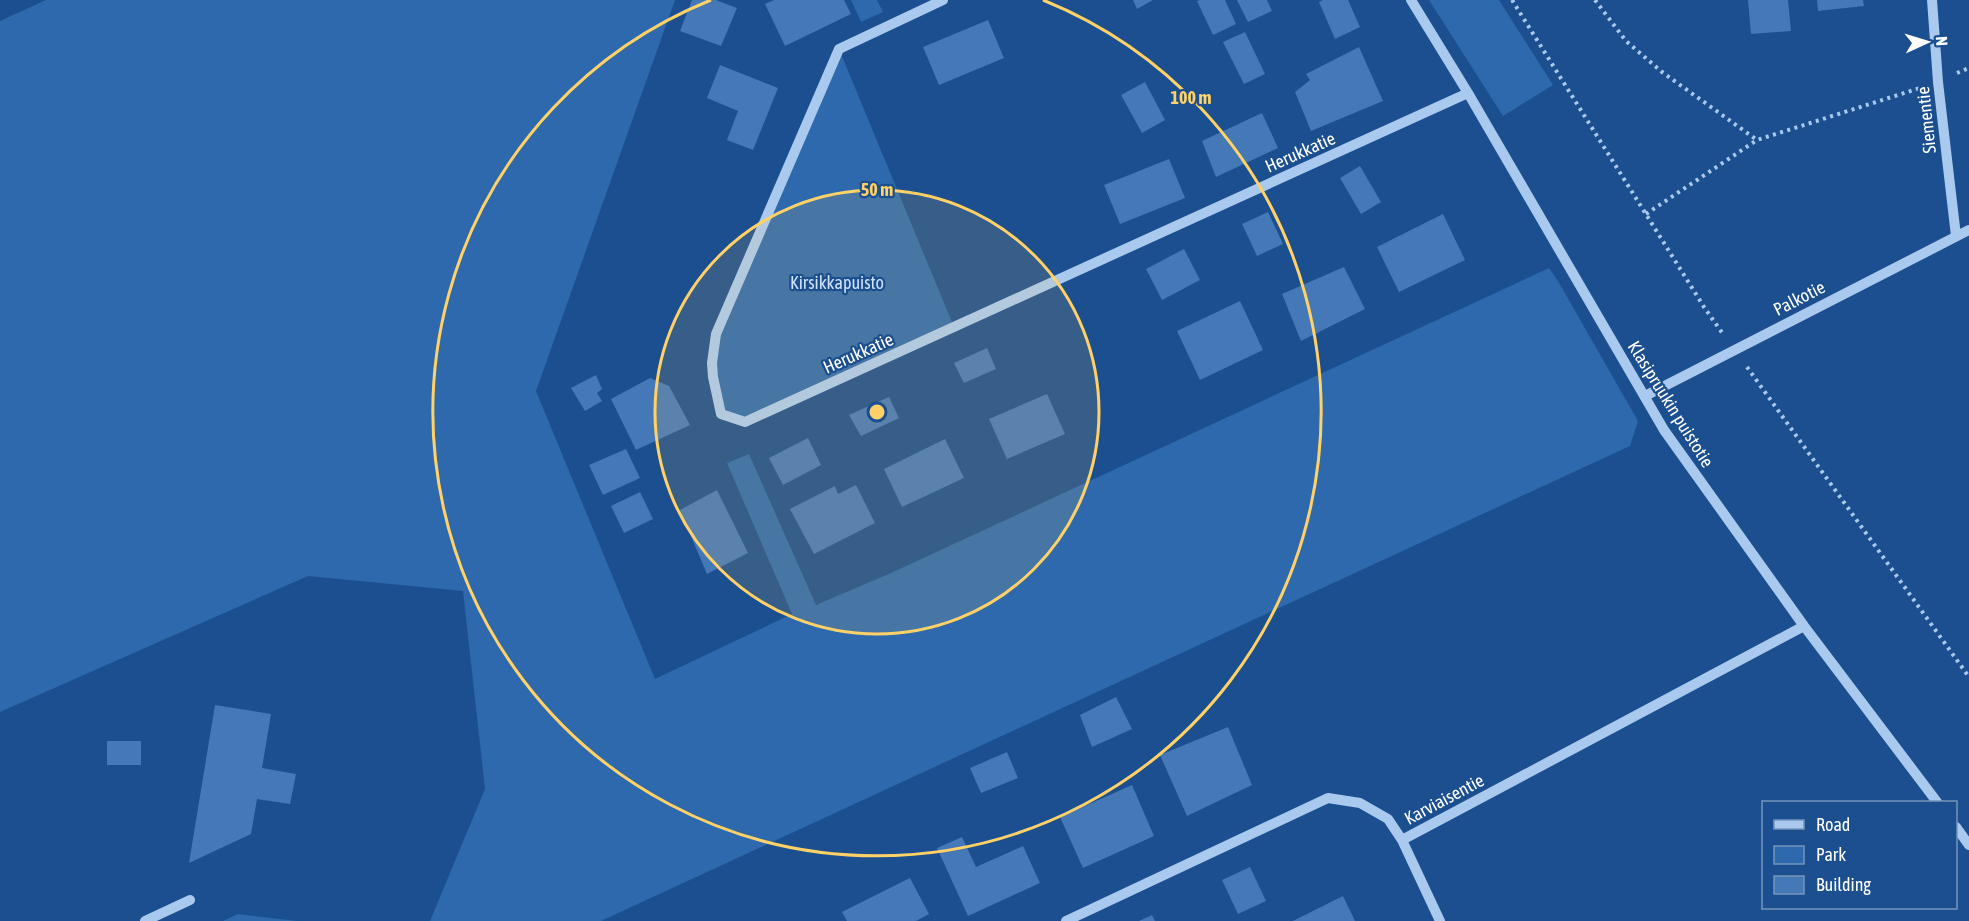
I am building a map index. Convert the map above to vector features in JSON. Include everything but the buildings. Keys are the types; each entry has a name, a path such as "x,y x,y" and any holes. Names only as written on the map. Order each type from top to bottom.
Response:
{"street":[{"name":"Herukkatie","path":"943,0 839,49 716,334 712,370 721,414 746,422 1468,93"},
{"name":"Klasipruukin puistotie","path":"1411,0 1468,93 1664,430 1804,626 1936,801"},
{"name":"Siementie","path":"1932,0 1938,82 1956,236"},
{"name":"Palkotie","path":"1645,396 1969,230"},
{"name":"Karviaisentie","path":"1066,921 1328,798 1360,803 1388,819 1402,840 1804,626"},
{"path":"1957,828 1969,844"},
{"path":"1402,840 1440,921"},
{"path":"145,921 190,900"}],"path":[{"path":"1596,0 1626,41 1662,72 1756,140"},
{"path":"1646,214 1756,140 1938,82"}],"green space":[{"path":"46,0 675,0 536,391 655,679 792,614 727,463 749,454 816,605 891,573 1549,268 1638,421 1630,446 601,921 430,921 485,789 463,591 308,576 0,712 0,21"},
{"path":"851,0 877,0 883,12 861,22"},
{"path":"1429,0 1499,0 1553,85 1503,116"},
{"name":"Kirsikkapuisto","path":"839,49 954,327 745,422 721,414 712,363 716,334"},
{"path":"238,914 297,921 223,921"}]}
